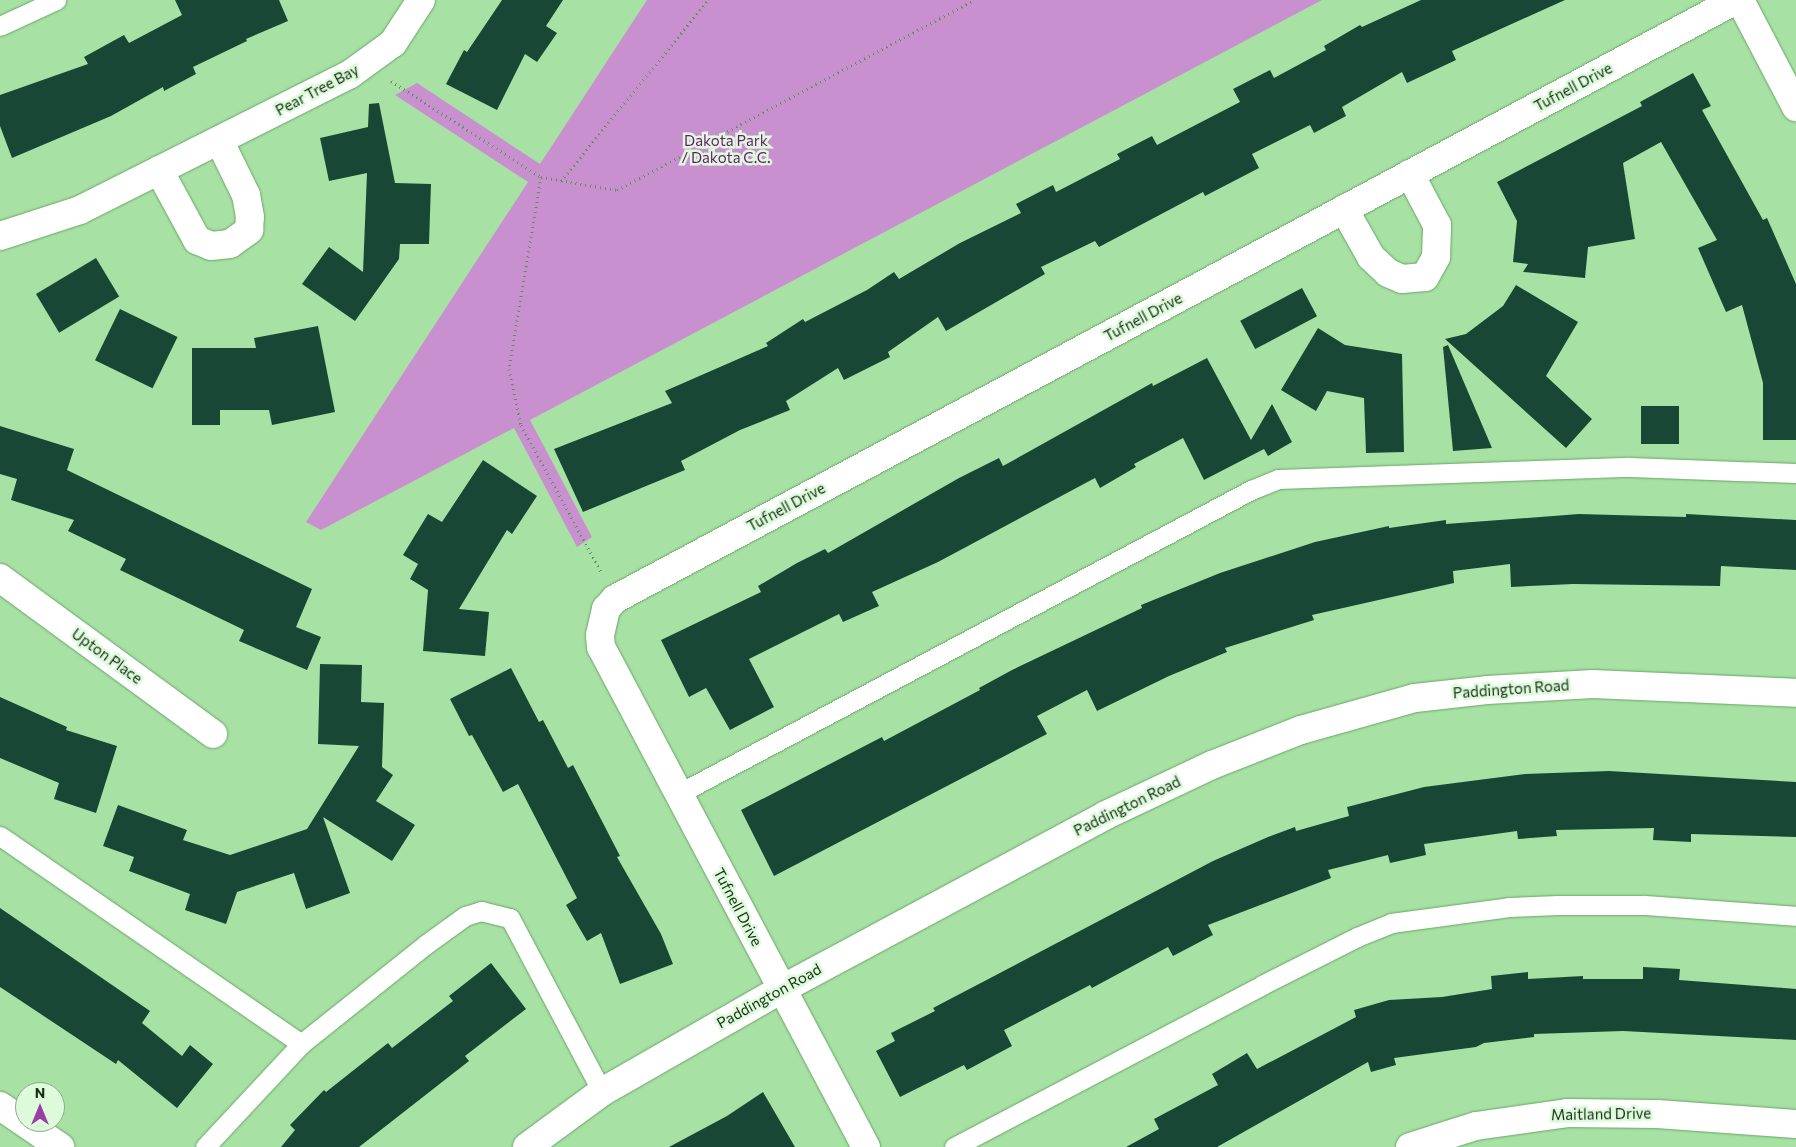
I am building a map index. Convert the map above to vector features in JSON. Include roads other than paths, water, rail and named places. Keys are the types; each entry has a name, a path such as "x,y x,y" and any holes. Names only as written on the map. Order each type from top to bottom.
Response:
{"street":[{"name":"Pear Tree Bay","path":"0,236 80,210 349,75 393,43 421,0"},
{"name":"Tufnell Drive","path":"866,1147 601,647 602,621 606,609 615,599 1736,0"},
{"path":"1740,0 1796,108"},
{"path":"159,170 197,240 211,246 230,244 249,230 250,217 246,195 219,140"},
{"path":"1344,209 1371,256 1388,273 1402,279 1425,277 1436,256 1437,225 1410,174"},
{"name":"Upton Place","path":"0,578 213,734"},
{"name":"Paddington Road","path":"527,1147 602,1092 782,989 1104,816 1212,765 1301,730 1415,698 1487,690 1593,684 1796,693"},
{"path":"0,1106 60,1147"},
{"name":"Maitland Drive","path":"1410,1147 1476,1126 1567,1113 1657,1114 1796,1124"}],"lane":[{"path":"0,26 56,0"},
{"path":"678,794 1251,490 1278,479 1630,467 1796,473"},
{"path":"0,836 301,1044"},
{"path":"954,1147 1357,936 1391,923 1509,908 1558,905 1644,905 1796,916"},
{"path":"205,1147 301,1044 388,972 465,916 481,911 494,912 510,918 523,939 602,1092"}],"park label":[{"name":"Dakota Park / Dakota C.C.","path":"726,148"}]}
